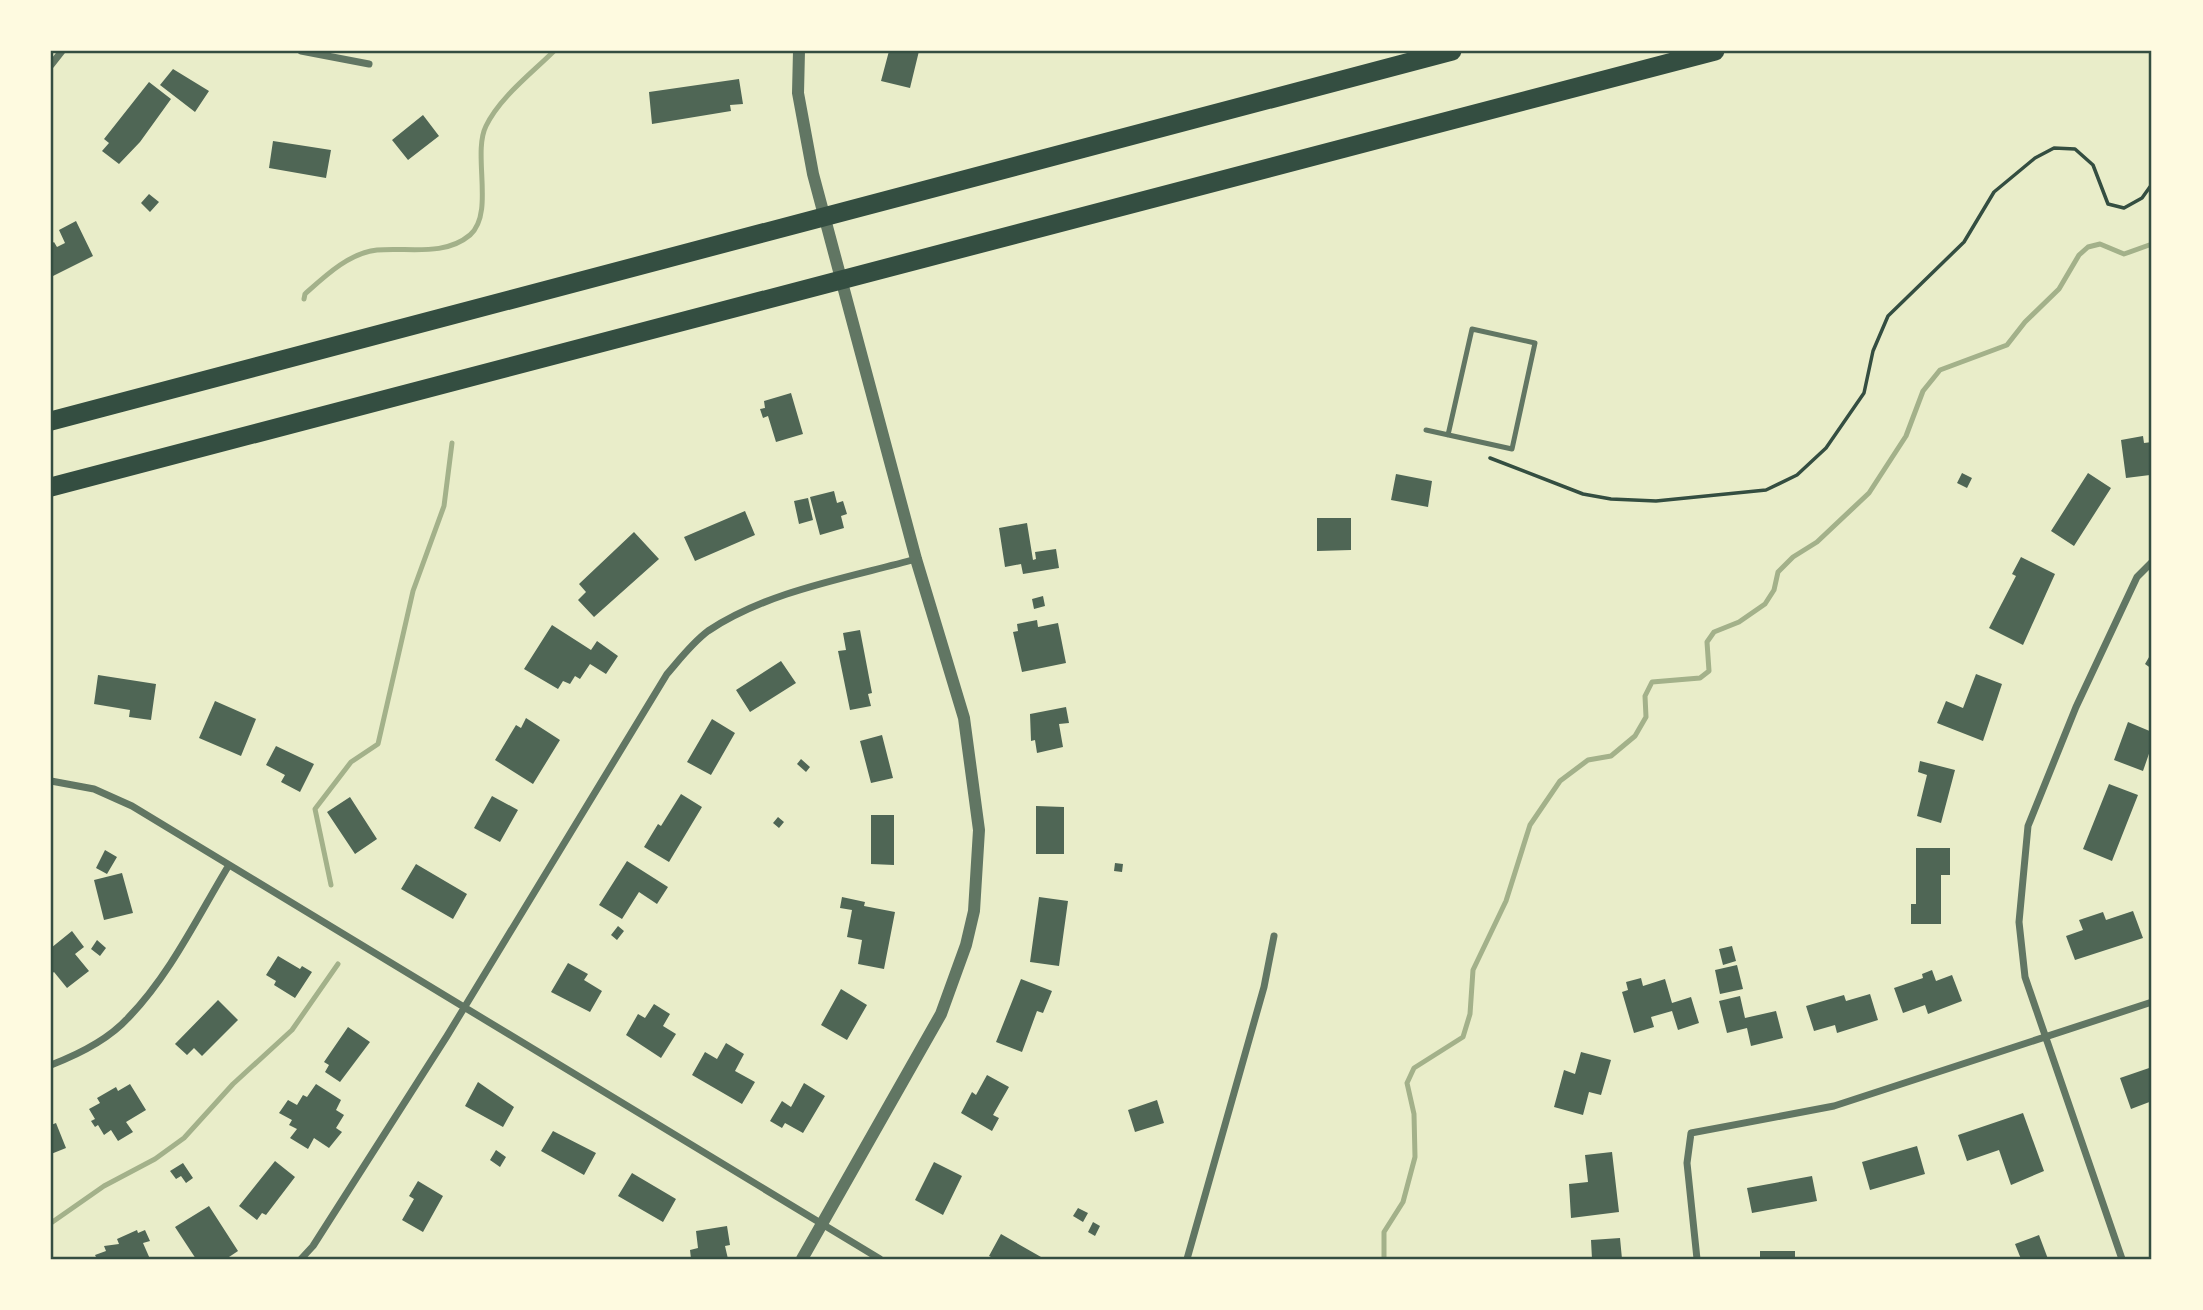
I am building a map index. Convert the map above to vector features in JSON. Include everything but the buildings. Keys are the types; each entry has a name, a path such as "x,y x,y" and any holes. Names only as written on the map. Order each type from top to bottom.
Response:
{"highway":[{"path":"51,421 1452,51"},
{"path":"51,487 1715,51"}],"street":[{"path":"51,65 62,51"},
{"path":"301,51 369,64"},
{"path":"799,51 798,93 813,174 916,559 962,710 972,760 979,830 974,911 966,945 941,1014 802,1259"},
{"path":"301,1259 313,1246 465,1007 667,674 691,646 706,633 750,608 916,559"},
{"path":"2122,1259 2031,997 2021,948 2020,899 2028,826 2076,707 2137,577 2152,562"},
{"path":"51,781 94,789 116,798 880,1259"},
{"path":"51,1065 95,1043 127,1019 161,976 229,865"},
{"path":"1187,1259 1264,987 1274,936"},
{"path":"1697,1259 1686,1163 1691,1133 1834,1106 2152,1002"}],"lane":[{"path":"1426,430 1448,435 1512,449 1535,343 1472,329 1448,435"}],"path":[{"path":"1532,476 1583,494 1656,502 1766,490 1797,475 1826,448 1864,393 1873,351 1888,316 1964,243 1994,192 2035,158 2054,148 2075,149 2093,165 2108,204 2123,208 2142,198 2152,184"}],"waterway":[{"path":"304,299 305,294 329,273 347,260 367,252 437,249 460,242 470,235 481,213 481,152 486,126 508,95 554,51"},
{"path":"1384,1259 1384,1232 1403,1202 1415,1157 1414,1114 1407,1083 1414,1068 1463,1037 1470,1014 1473,970 1506,901 1530,825 1560,781 1588,760 1611,756 1635,736 1646,717 1645,696 1652,682 1700,678 1709,671 1707,642 1714,632 1739,622 1765,604 1774,590 1778,572 1793,557 1817,542 1869,493 1906,436 1923,391 1940,370 2007,345 2025,322 2059,289 2079,255 2088,247 2100,244 2124,254 2152,244"},
{"path":"331,885 315,809 351,762 378,744 413,591 444,506 452,443"},
{"path":"51,1223 104,1186 155,1159 184,1138 233,1084 292,1030 338,964"}]}
